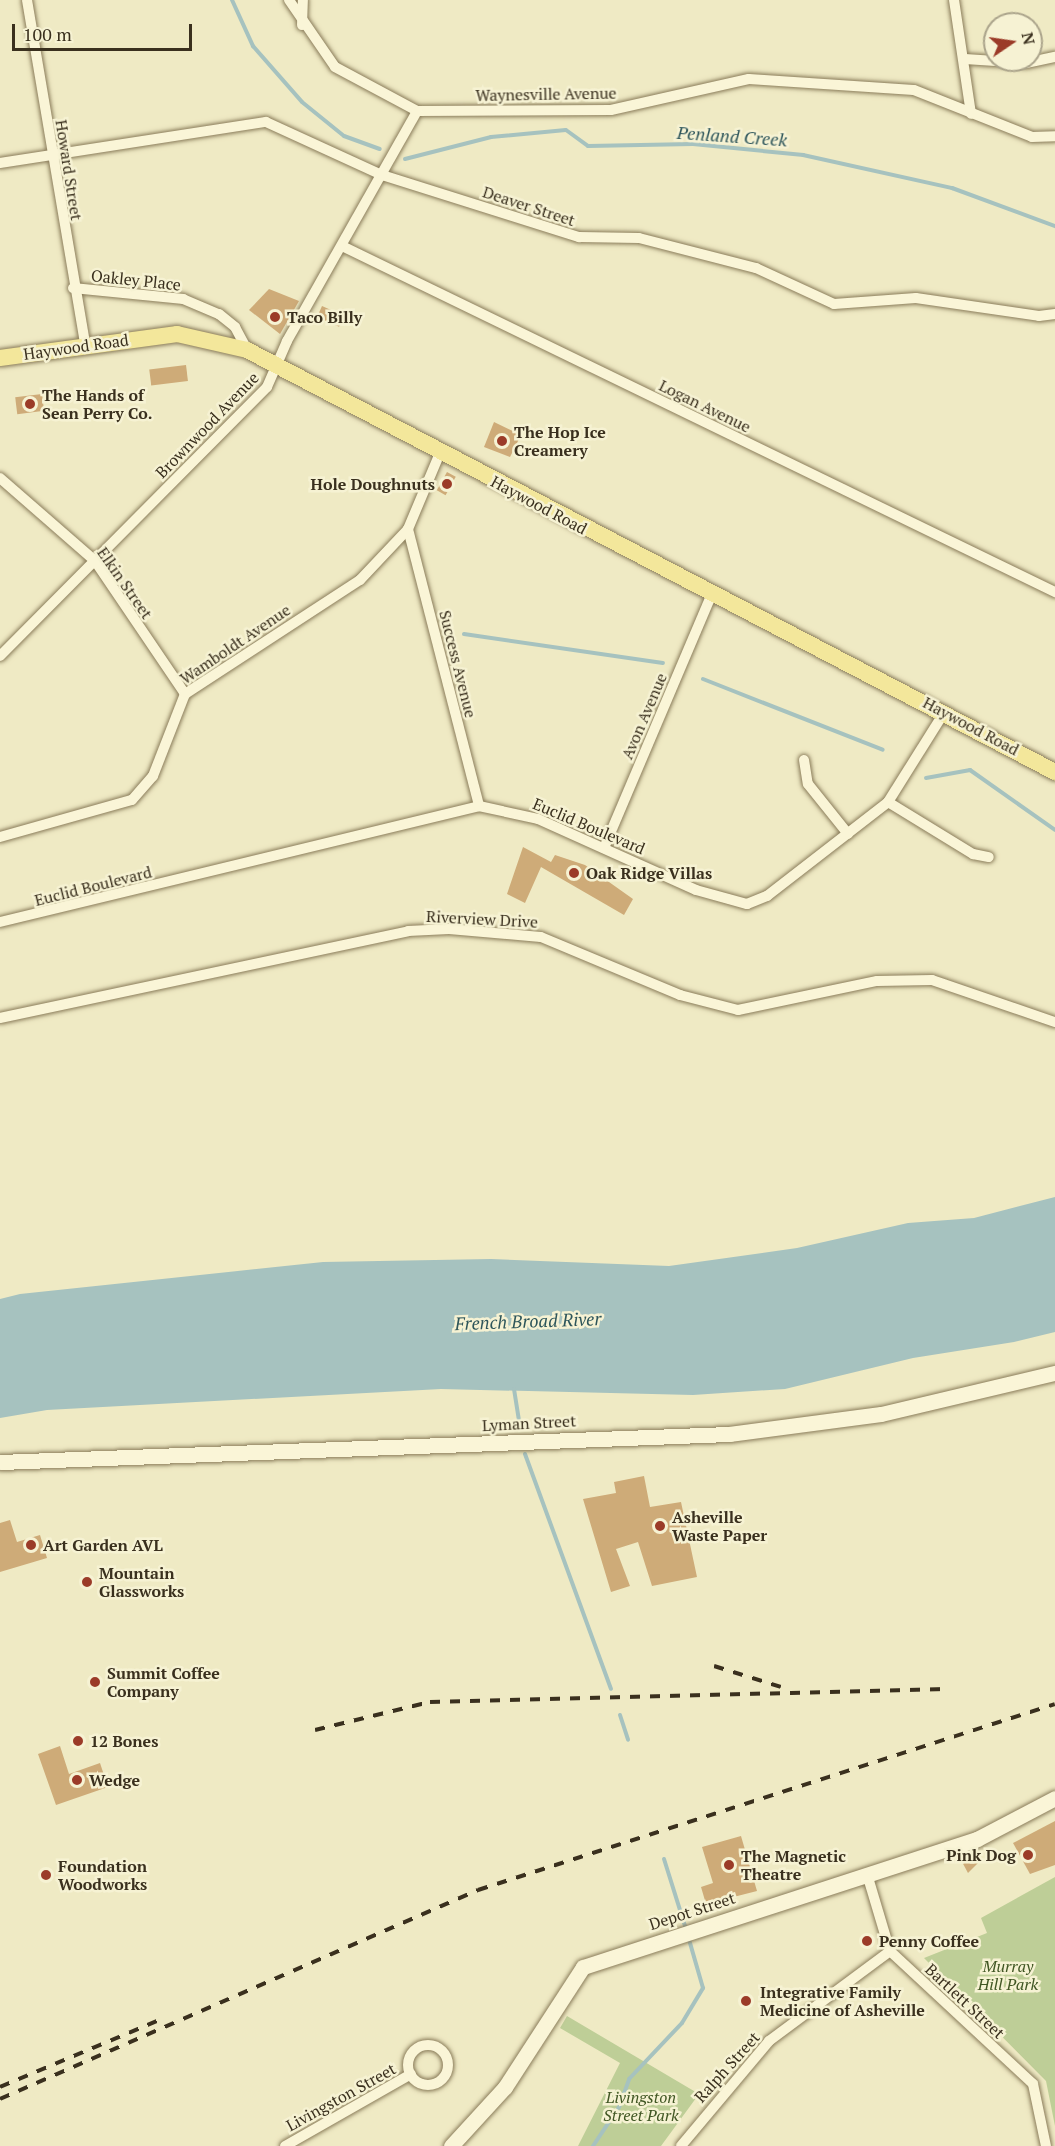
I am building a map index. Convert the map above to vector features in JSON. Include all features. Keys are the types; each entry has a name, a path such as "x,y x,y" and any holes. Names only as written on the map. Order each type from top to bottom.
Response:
{"main road":[{"name":"Haywood Road","path":"0,358 85,344 177,334 247,350 711,596 945,711 1055,772"},
{"name":"Lyman Street","path":"0,1462 729,1434 880,1414 1055,1372"},
{"name":"Depot Street","path":"451,2146 505,2088 578,1970 670,1937 977,1839 1055,1798"}],"street":[{"name":"Howard Street","path":"27,0 73,288 85,344"},
{"name":"Waynesville Avenue","path":"289,0 302,26 335,67 355,83 417,111 611,110 749,79 893,87 1032,137 1055,136"},
{"path":"302,26 303,0"},
{"path":"954,0 965,59 971,114"},
{"path":"965,59 1026,63 1055,57"},
{"name":"Brownwood Avenue","path":"0,656 267,387 417,111"},
{"name":"Deaver Street","path":"0,163 266,122 382,175 579,237 639,238 756,268 834,304 916,298 1039,316 1055,314"},
{"name":"Logan Avenue","path":"342,246 1055,592"},
{"name":"Oakley Place","path":"73,288 192,302 235,327 247,350"},
{"name":"Wamboldt Avenue","path":"0,837 132,800 153,776 184,694 360,580 408,529 440,453"},
{"name":"Elkin Street","path":"0,478 95,561 184,694"},
{"name":"Success Avenue","path":"408,529 479,806"},
{"name":"Avon Avenue","path":"604,848 711,596"},
{"name":"Euclid Boulevard","path":"0,922 479,806 538,819 696,890 747,904 767,897 888,802 945,711"},
{"path":"804,760 808,784 848,834"},
{"path":"888,802 973,854 989,857"},
{"name":"Riverview Drive","path":"0,1018 408,931 449,929 541,937 680,995 738,1010 877,981 932,980 1055,1022"},
{"path":"867,1874 890,1951"},
{"name":"Ralph Street","path":"681,2146 769,2042 890,1951"},
{"name":"Bartlett Street","path":"890,1951 1033,2084 1046,2146"},
{"name":"Livingston Street","path":"285,2146 411,2074"}],"green space":[{"name":"Murray Hill Park","path":"1055,1877 1055,2126 1046,2081 924,1958 987,1933 981,1918"},
{"name":"Livingston Street Park","path":"567,2016 699,2094 661,2146 578,2146 620,2063 560,2028"}],"water":[{"name":"French Broad River","path":"1055,1197 1055,1332 1014,1342 913,1358 785,1389 693,1395 441,1389 47,1410 0,1418 0,1299 20,1294 323,1262 491,1259 669,1266 797,1248 908,1223 974,1218"}],"building":[{"name":"Taco Billy","path":"269,289 299,301 280,334 249,310"},
{"path":"322,306 344,316 339,327 317,317"},
{"path":"186,365 188,381 151,385 149,370"},
{"name":"The Hands of Sean Perry Co.","path":"42,394 44,411 17,414 15,397"},
{"name":"The Hop Ice Creamery","path":"494,422 521,435 510,457 484,447"},
{"name":"Hole Doughnuts","path":"447,472 456,477 446,495 437,490"},
{"path":"523,847 551,862 555,855 585,865 633,899 624,915 541,867 525,903 507,894"},
{"name":"Asheville Waste Paper","path":"644,1476 650,1507 681,1502 697,1577 652,1586 638,1542 616,1549 630,1586 611,1592 583,1499 616,1493 614,1482"},
{"path":"10,1520 17,1542 40,1535 47,1558 0,1572 0,1523"},
{"name":"Wedge","path":"60,1746 69,1774 100,1763 108,1787 56,1805 38,1754"},
{"path":"1055,1821 1055,1865 1030,1874 1013,1843"},
{"name":"The Magnetic Theatre","path":"741,1836 757,1891 706,1904 701,1887 713,1883 702,1847"},
{"path":"973,1853 978,1863 968,1873 961,1860"}],"waterway":[{"name":"Penland Creek","path":"232,0 253,46 302,102 344,136 380,149"},
{"name":"Penland Creek","path":"405,159 491,137 566,130 588,146 693,144 803,155 952,188 1055,226"},
{"path":"464,634 663,663"},
{"path":"703,679 883,750"},
{"path":"926,778 970,770 1055,830"},
{"path":"514,1389 519,1422"},
{"path":"525,1454 611,1689"},
{"path":"620,1715 628,1740"},
{"path":"664,1859 686,1929"},
{"path":"593,2146 619,2107 629,2079 682,2023 703,1988 688,1936"}],"railway":[{"path":"714,1666 781,1687"},
{"path":"315,1730 430,1702 946,1689"},
{"path":"0,2099 478,1890 1055,1704"},
{"path":"0,2087 159,2020"}],"place":[{"name":"Taco Billy","path":"275,317"},
{"name":"The Hands of Sean Perry Co.","path":"30,404"},
{"name":"The Hop Ice Creamery","path":"502,441"},
{"name":"Hole Doughnuts","path":"447,484"},
{"name":"Oak Ridge Villas","path":"574,873"},
{"name":"Asheville Waste Paper","path":"660,1526"},
{"name":"Art Garden AVL","path":"31,1545"},
{"name":"Mountain Glassworks","path":"87,1582"},
{"name":"Summit Coffee Company","path":"95,1682"},
{"name":"12 Bones","path":"78,1741"},
{"name":"Wedge","path":"77,1780"},
{"name":"Pink Dog","path":"1028,1855"},
{"name":"The Magnetic Theatre","path":"729,1865"},
{"name":"Foundation Woodworks","path":"46,1875"},
{"name":"Penny Coffee","path":"867,1941"},
{"name":"Integrative Family Medicine of Asheville","path":"746,2001"}]}
